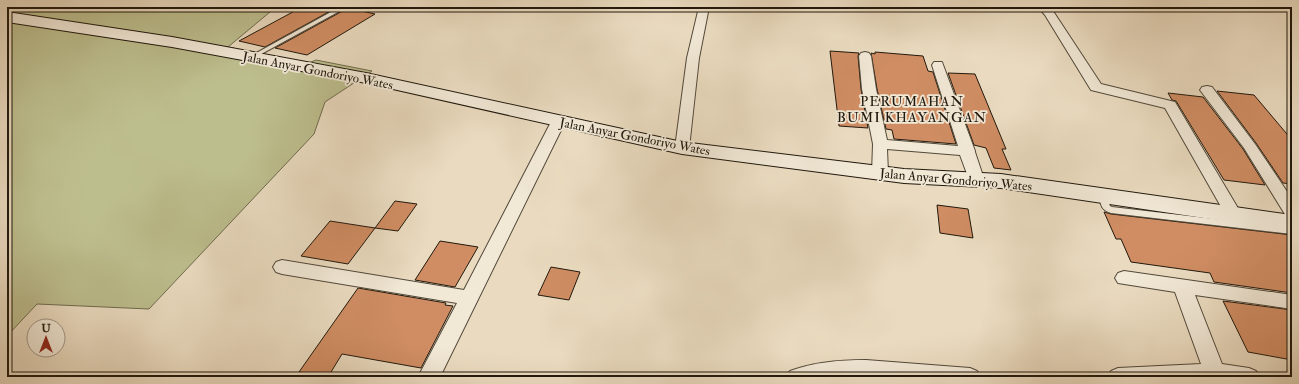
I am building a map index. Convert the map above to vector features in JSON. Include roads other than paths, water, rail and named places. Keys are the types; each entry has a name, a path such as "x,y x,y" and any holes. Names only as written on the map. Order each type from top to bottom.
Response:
{"street":[{"path":"682,148 693,58 704,7"},
{"path":"1043,7 1096,86 1170,105 1234,215"},
{"name":"Jalan Anyar Gondoriyo Wates","path":"7,18 172,42 366,78 682,148 904,176 976,179 1292,223"},
{"path":"866,56 869,89 880,144 880,172"},
{"path":"938,65 968,151 976,179"},
{"path":"1207,90 1250,147 1292,212"},
{"path":"429,377 558,120"},
{"path":"880,144 968,151"},
{"path":"282,267 468,298"},
{"path":"1124,278 1292,302"},
{"path":"1182,286 1215,374"},
{"path":"797,377 814,372 863,368 970,377"},
{"path":"1118,377 1215,374 1250,377"}],"lane":[{"path":"252,57 344,7"},
{"path":"1103,196 1106,208 1111,210 1292,231"}],"district":[{"name":"PERUMAHAN BUMI KHAYANGAN","path":"912,110"}]}
